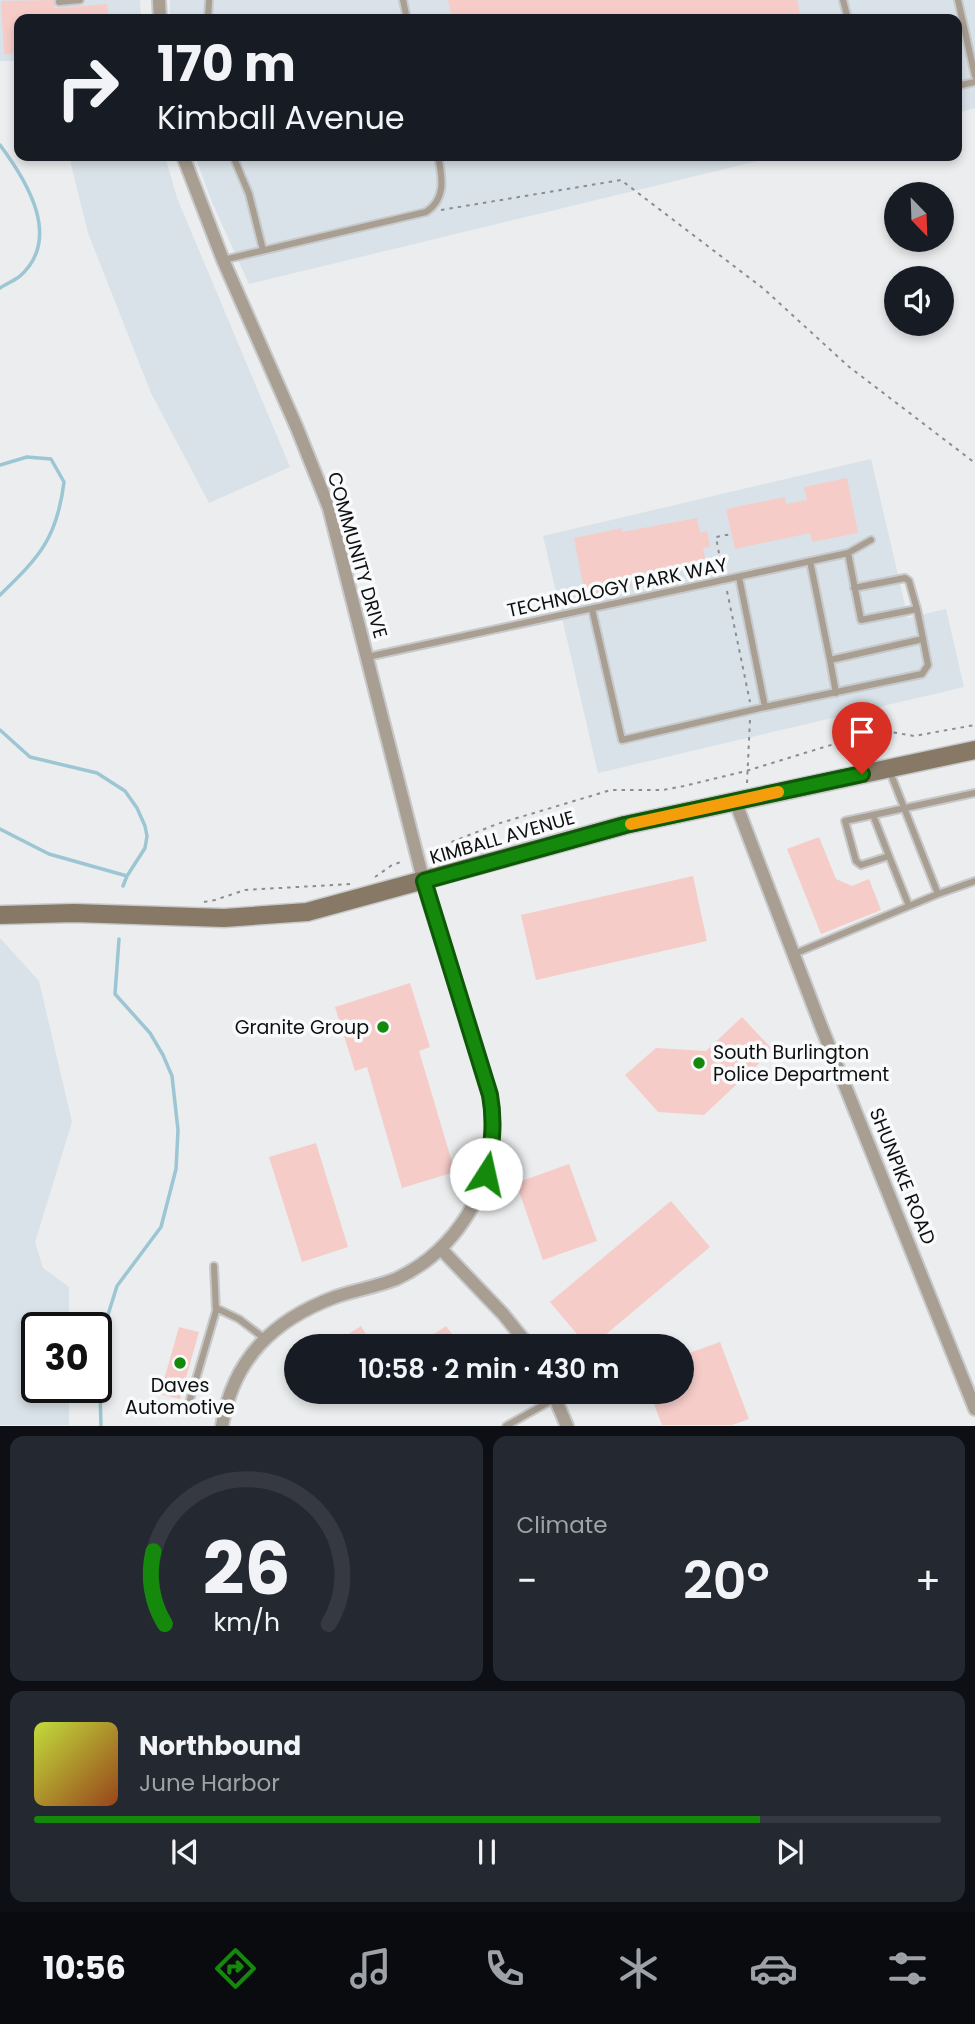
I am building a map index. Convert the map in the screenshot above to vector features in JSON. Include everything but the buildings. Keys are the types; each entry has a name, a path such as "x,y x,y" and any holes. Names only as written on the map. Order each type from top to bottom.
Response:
{"main road":[{"name":"KIMBALL AVENUE","path":"0,915 32,913 224,918 322,909 426,890 589,834 741,794 975,750"}],"street":[{"name":"COMMUNITY DRIVE","path":"185,161 223,260 318,479 336,534 426,890 490,1095 493,1123 492,1149 482,1186 460,1226 441,1248 414,1269 396,1278 309,1307 282,1323 264,1338 245,1362 234,1382 222,1426"},
{"name":"SHUNPIKE ROAD","path":"741,794 793,954 975,1409"},
{"path":"441,1248 519,1334"},
{"path":"558,1404 568,1426"}],"lane":[{"path":"59,2 80,0"},
{"path":"962,18 975,76"},
{"path":"235,161 249,194 262,250"},
{"path":"223,260 421,214 431,209 443,187 439,161"},
{"name":"TECHNOLOGY PARK WAY","path":"367,657 848,553 872,540"},
{"path":"848,553 861,620 917,609"},
{"path":"810,561 836,693"},
{"path":"739,577 765,707"},
{"path":"592,609 622,740 922,674 928,665 909,581 905,578 854,588"},
{"path":"830,660 923,639"},
{"path":"888,768 938,894"},
{"path":"890,856 861,865 856,861 845,821 975,793"},
{"path":"873,815 909,906"},
{"path":"793,954 975,881"},
{"path":"214,1266 216,1308 189,1403 225,1410"},
{"path":"216,1308 239,1319 264,1338"},
{"path":"506,1426 540,1404"}],"path":[{"path":"421,214 621,180 764,289 848,366 975,463"},
{"path":"722,571 716,537 732,534"},
{"path":"726,588 750,703"},
{"path":"741,794 746,771 750,717"},
{"path":"372,879 392,865 436,852 449,843 497,824 599,793 618,789 663,790 746,771 880,730 914,736 975,725"},
{"path":"196,901 215,900 245,890 350,884"}],"shaded area":[{"path":"0,0 140,0 141,14 14,14 14,61 0,61"},
{"path":"170,0 975,0 975,108 962,112 962,14 170,14"},
{"path":"70,161 166,161 177,198 290,467 209,503 151,393 88,233"},
{"path":"197,161 757,161 249,284"},
{"path":"871,459 908,618 946,609 964,687 598,773 543,536"},
{"path":"0,938 39,981 72,1122 35,1242 43,1268 69,1287 69,1312 21,1312 21,1403 69,1403 69,1425 0,1425"}],"waterway":[{"path":"0,145 21,175 36,210 39,228 38,245 32,262 19,277 0,288"},
{"path":"0,465 27,457 51,459 64,482 57,518 44,546 0,595"},
{"path":"0,730 30,757 97,773 125,791 137,808 147,836 145,848 123,886"},
{"path":"0,829 49,854 127,876"},
{"path":"101,1426 99,1357 106,1321 117,1286 161,1227 176,1169 178,1130 172,1076 163,1055 150,1033 115,994 119,939"}],"slow traffic":[{"path":"631,824 778,792"}],"place":[{"name":"Granite Group","path":"383,1027"},
{"name":"South Burlington Police Department","path":"699,1063"},
{"name":"Daves Automotive","path":"180,1363"}],"route":[{"path":"486,1174 492,1149 490,1095 424,881 625,825 862,774"}]}
